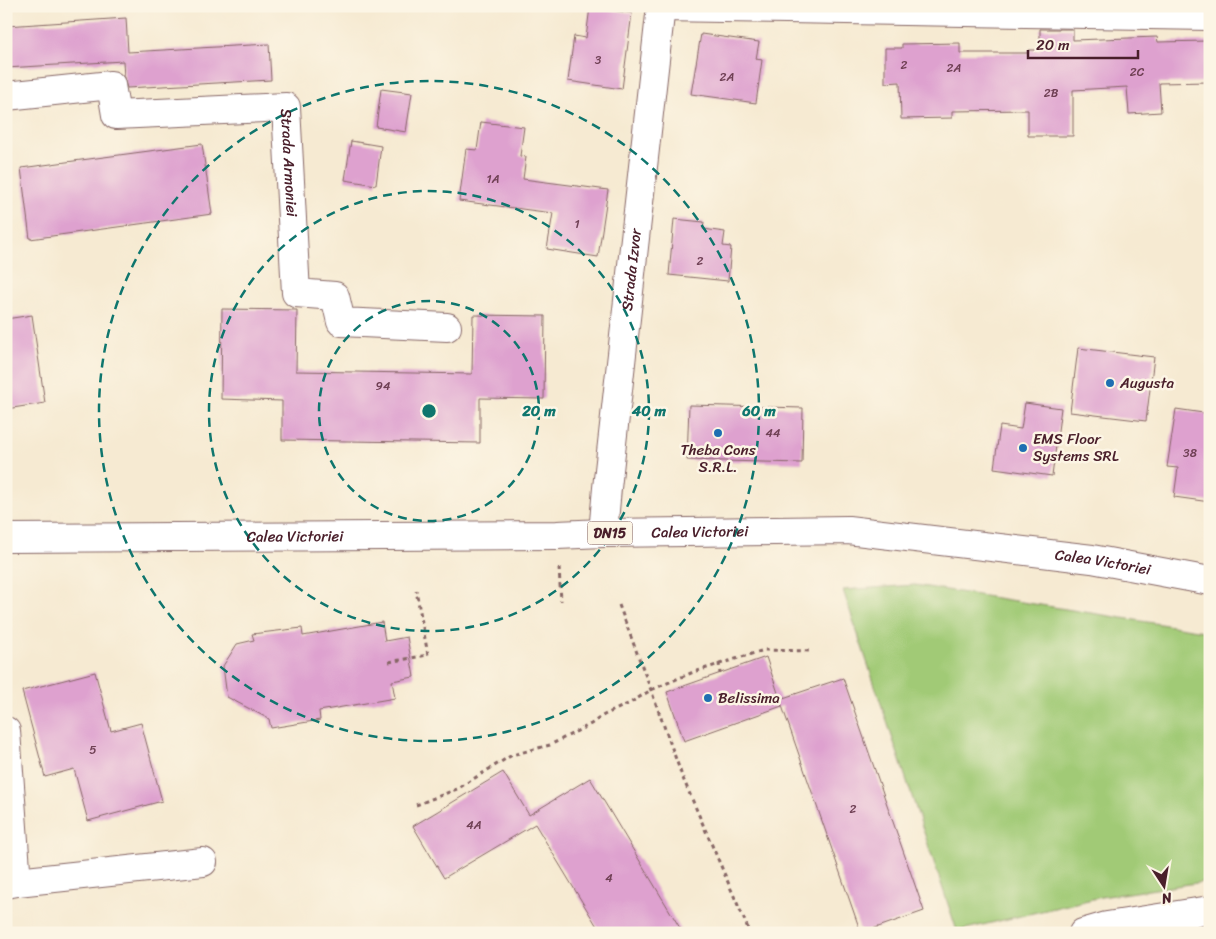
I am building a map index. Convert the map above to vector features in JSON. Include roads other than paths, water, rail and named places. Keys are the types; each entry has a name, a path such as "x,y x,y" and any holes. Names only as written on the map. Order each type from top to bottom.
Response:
{"street":[{"path":"661,7 1210,16"},
{"name":"Strada Izvor","path":"603,533 661,7"},
{"name":"Strada Armoniei","path":"6,96 111,85 116,115 286,107 296,293 335,296 341,322 447,327"},
{"name":"Calea Victoriei","path":"6,538 547,535 848,530 1092,559 1210,581"},
{"path":"6,731 12,883 203,862"},
{"path":"1083,933 1107,926 1210,910"}],"place":[{"name":"Augusta","path":"1110,383"},
{"name":"Theba Cons S.R.L.","path":"718,433"},
{"name":"EMS Floor Systems SRL","path":"1023,448"},
{"name":"Belissima","path":"708,698"}]}
